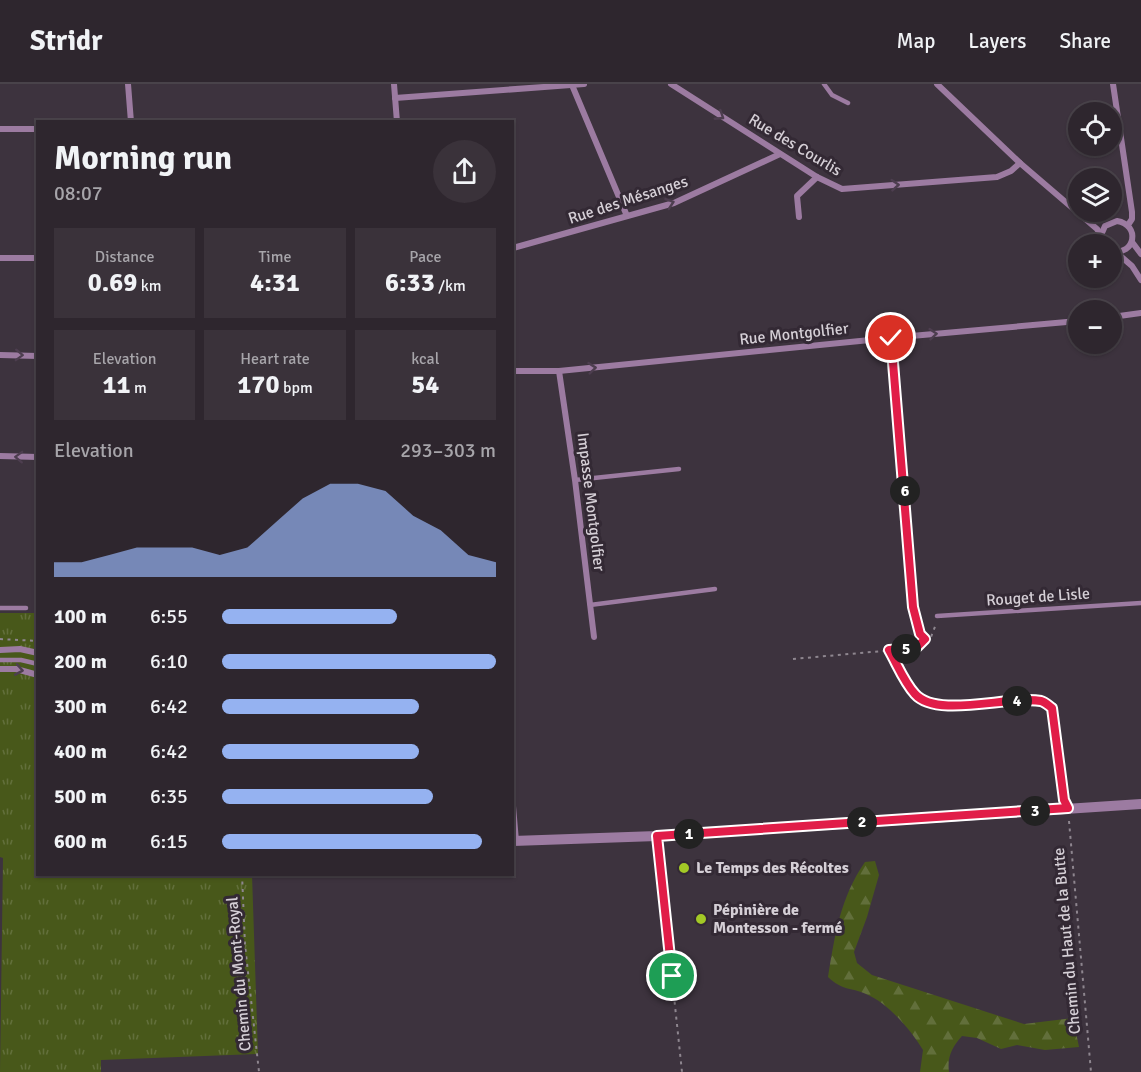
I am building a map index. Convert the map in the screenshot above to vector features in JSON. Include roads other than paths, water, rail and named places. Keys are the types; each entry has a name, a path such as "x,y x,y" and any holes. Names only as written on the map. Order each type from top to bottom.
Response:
{"street":[{"path":"128,84 131,120"},
{"path":"394,84 397,120"},
{"path":"395,98 584,84"},
{"name":"Rue des Courlis","path":"671,84 817,177 842,189 997,177 1011,171 1020,163"},
{"path":"937,84 1020,163 1100,234"},
{"path":"1113,84 1132,212 1132,219 1128,225"},
{"path":"572,85 627,216"},
{"path":"0,129 36,129"},
{"name":"Rue des Mésanges","path":"514,248 674,203 780,154"},
{"path":"799,217 797,196 817,177"},
{"path":"1101,234 1110,222 1120,221 1128,225 1133,235 1132,242 1126,250 1122,251"},
{"path":"1132,242 1141,254"},
{"path":"0,258 36,258"},
{"path":"1122,258 1132,266 1141,280"},
{"path":"1137,273 1139,264"},
{"path":"1122,316 1141,313"},
{"name":"Rue Montgolfier","path":"514,371 559,371 1068,322"},
{"path":"891,338 910,557"},
{"path":"0,355 36,356"},
{"name":"Impasse Montgolfier","path":"559,371 594,637"},
{"path":"0,456 36,457"},
{"path":"0,650 36,653"},
{"path":"0,669 16,669 36,674"},
{"path":"514,824 515,841 657,836 1141,804"}],"lane":[{"path":"824,84 832,94 848,103"},
{"path":"575,480 679,470"},
{"path":"590,604 716,589"},
{"name":"Rouget de Lisle","path":"937,616 1141,603"},
{"path":"0,608 26,608"},
{"path":"0,660 21,660 36,664"}],"place":[{"name":"Le Temps des Récoltes","path":"684,868"},
{"name":"Pépinière de Montesson - fermé","path":"701,919"}]}
